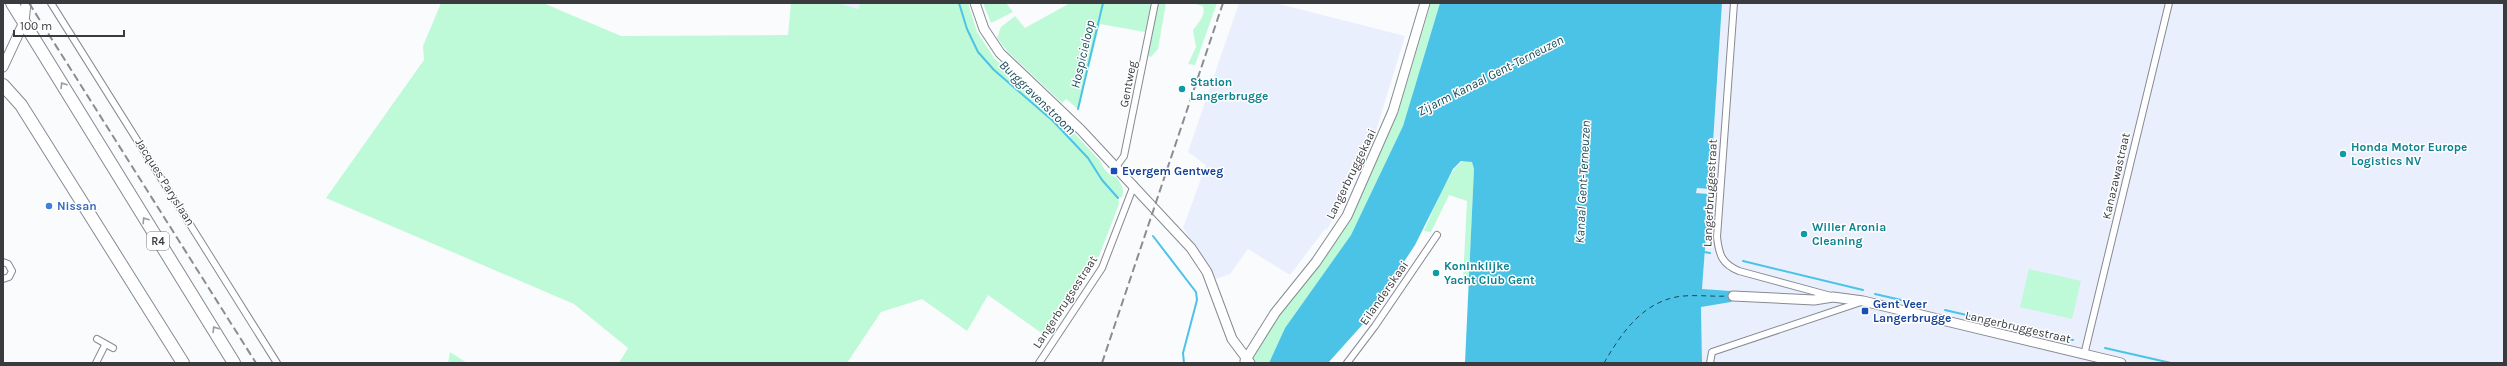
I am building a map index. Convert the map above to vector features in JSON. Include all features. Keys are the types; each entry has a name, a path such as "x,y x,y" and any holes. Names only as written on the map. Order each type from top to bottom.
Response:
{"highway":[{"name":"R4","path":"12,3 234,363"},
{"path":"3,85 21,105 183,363"}],"main road":[{"path":"3,67 24,22 26,3"},
{"path":"975,3 984,29 1000,53 1081,130 1134,185 1202,262 1232,339 1247,361"},
{"name":"Langerbruggekaai","path":"1247,361 1275,313 1316,262 1347,216 1393,111 1425,3"},
{"path":"1733,296 1814,300 1833,297"},
{"name":"Langerbruggestraat","path":"1833,297 1863,301 2121,363"}],"street":[{"name":"Jacques Paryslaan","path":"51,3 277,363"},
{"name":"Gentweg","path":"1116,167 1124,156 1155,3"},
{"name":"Langerbruggestraat","path":"1734,3 1717,237 1719,253 1727,266 1739,271 1833,297"},
{"name":"Kanazawastraat","path":"2084,355 2169,3"},
{"name":"Langerbrugsestraat","path":"1039,363 1102,268 1134,185"},
{"name":"Eilanderskaai","path":"1347,363 1437,235"},
{"path":"3,262 8,264 12,271 9,277 3,279"},
{"path":"1710,363 1712,352 1863,301"},
{"path":"97,339 104,345 113,348"},
{"path":"96,363 104,345"}],"shaded area":[{"path":"838,3 860,3 858,9"},
{"path":"1239,3 1275,3 1405,36 1376,131 1327,230 1325,229 1290,275 1248,249 1230,274 1216,279 1183,228 1206,165 1188,152"},
{"path":"1722,3 2504,3 2504,363 1702,363 1701,306 1731,302 1731,291 1702,289 1709,194 1696,193 1697,188 1710,188"}],"green space":[{"path":"441,3 543,3 621,36 788,35 791,3 838,3 858,9 860,3 968,3 977,32 994,58 1076,135 1100,161 1106,171 1116,177 1121,184 1123,194 1122,197 1118,198 1119,204 1099,256 1047,337 988,295 967,331 922,299 881,312 847,363 619,363 628,348 574,304 326,198 424,60 423,46"},
{"path":"983,3 1006,3 1013,12 991,23"},
{"path":"1070,3 1151,3 1145,32 1100,24 1078,109 1066,99 1062,103 1008,52 997,38 1001,27 1015,16 1025,28"},
{"path":"1157,3 1166,3 1158,49 1151,57 1148,56"},
{"path":"1191,3 1217,3 1195,65 1188,64 1196,47 1193,30 1201,19 1204,10 1203,6"},
{"path":"1431,3 1440,3 1403,126 1351,235 1285,328 1269,363 1250,363 1279,316 1320,264 1351,218 1398,113"},
{"path":"1466,160 1472,162 1474,169 1469,280 1463,280 1467,201 1449,195 1431,232 1424,231 1436,202 1448,179 1460,163"},
{"path":"2029,269 2081,281 2072,319 2020,307"},
{"path":"450,352 467,363 448,363"}],"water":[{"path":"1440,3 1722,3 1710,189 1697,188 1696,193 1709,194 1702,289 1731,291 1733,300 1731,302 1701,307 1702,363 1465,363 1474,169 1472,162 1461,161 1453,169 1415,245 1363,324 1328,363 1269,363 1285,328 1351,235 1403,126"}],"waterway":[{"name":"Burggravenstroom","path":"959,3 967,29 978,52 994,70 1053,121 1088,158 1102,180 1118,198"},
{"name":"Hospicieloop","path":"1078,109 1103,3"},
{"name":"Burggravenstroom","path":"1153,236 1196,292 1197,300 1183,353 1184,363"},
{"path":"1704,252 1710,253"},
{"path":"1743,261 1863,290"},
{"path":"1875,294 1923,305"},
{"path":"1945,310 2073,340"},
{"path":"2105,348 2171,363"}],"ferry route":[{"path":"1604,363 1625,331 1642,313 1652,306 1682,296 1728,296"}],"railway":[{"path":"29,3 256,363"},
{"path":"1102,363 1223,3"}],"place":[{"name":"Station Langerbrugge","path":"1182,89"},
{"name":"Honda Motor Europe Logistics NV","path":"2343,154"},
{"name":"Evergem Gentweg","path":"1114,171"},
{"name":"Nissan","path":"49,206"},
{"name":"Willer Aronia Cleaning","path":"1804,234"},
{"name":"Koninklijke Yacht Club Gent","path":"1436,273"},
{"name":"Gent Veer Langerbrugge","path":"1865,311"}],"water label":[{"name":"Zijarm Kanaal Gent-Terneuzen","path":"1490,75"},
{"name":"Kanaal Gent-Terneuzen","path":"1582,182"}]}
